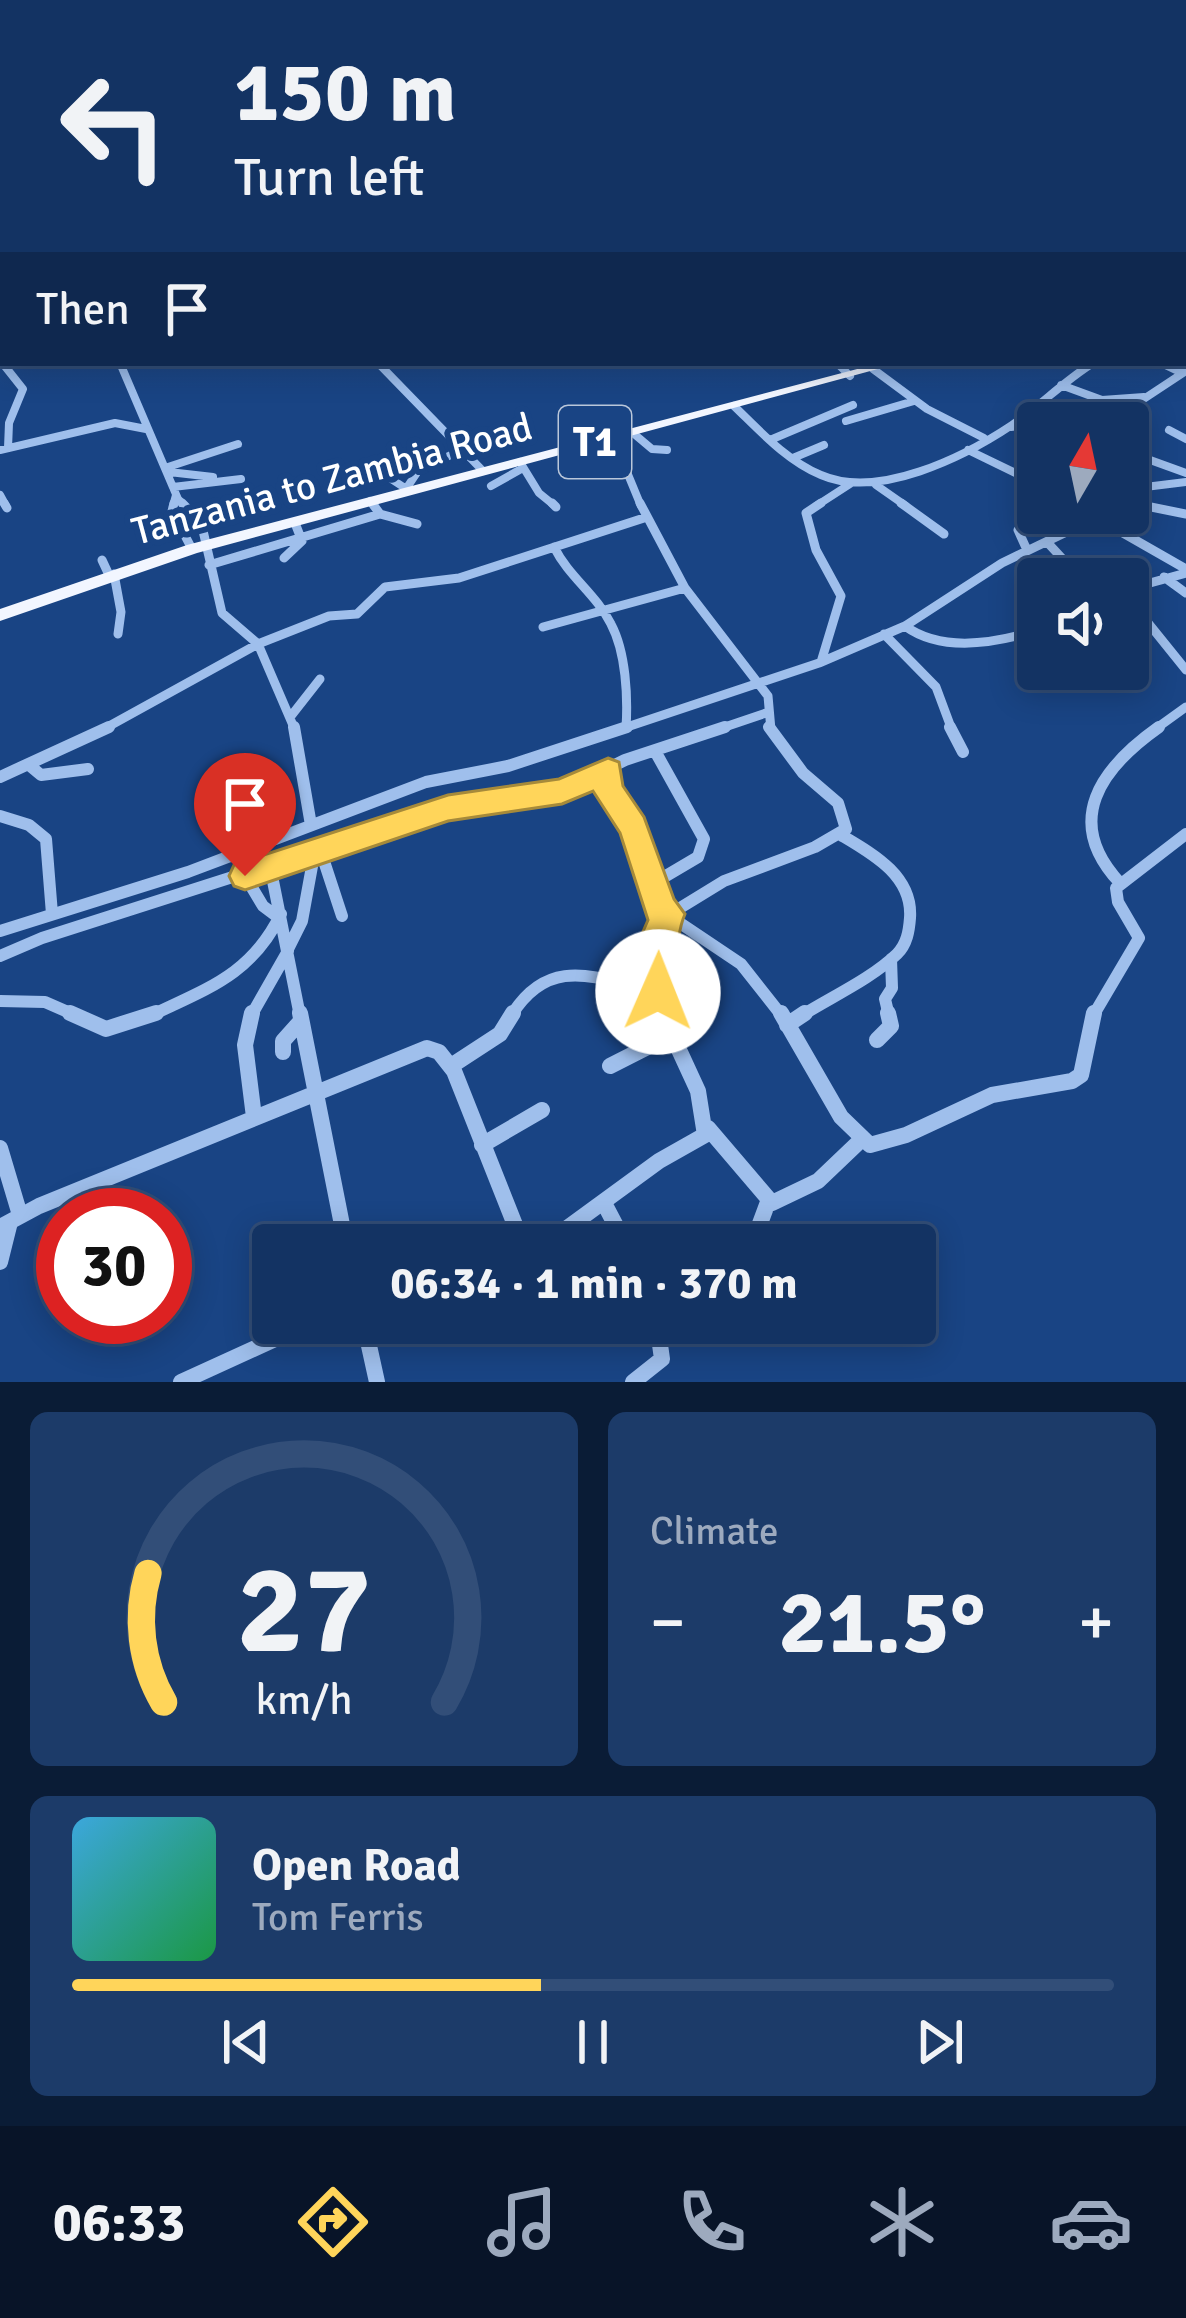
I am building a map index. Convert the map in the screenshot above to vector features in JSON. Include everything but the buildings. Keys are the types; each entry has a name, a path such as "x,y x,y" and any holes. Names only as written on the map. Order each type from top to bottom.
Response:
{"highway":[{"name":"Tanzania to Zambia Road","path":"0,615 109,570 298,530 375,507 405,490 487,479 577,447 849,370 884,366"}],"street":[{"path":"5,366 22,389 4,449 115,423 146,429"},
{"path":"121,366 175,491 201,522 199,548"},
{"path":"381,366 487,479"},
{"path":"1037,402 1088,366"},
{"path":"873,369 914,401 984,438"},
{"path":"1137,402 1184,372"},
{"path":"1060,385 1102,400 1144,397"},
{"path":"846,421 914,401"},
{"path":"770,440 853,404"},
{"path":"734,406 793,458 850,484 876,485 968,450 1017,419"},
{"path":"1008,427 1017,426"},
{"path":"1169,430 1186,439"},
{"path":"633,433 652,448 667,450"},
{"path":"613,438 634,480 644,518 685,588 768,696 768,725 797,766 843,811 846,825 841,835 724,881 668,914 659,934 658,992 670,1035 706,1109 708,1128 769,1202"},
{"path":"168,470 238,443"},
{"path":"793,458 824,445"},
{"path":"573,472 577,447"},
{"path":"385,475 405,490 418,471 461,450"},
{"path":"968,450 1017,473"},
{"path":"1149,461 1186,478"},
{"path":"522,465 545,500 556,507"},
{"path":"168,470 220,480"},
{"path":"1149,486 1186,478"},
{"path":"175,491 241,479"},
{"path":"820,662 841,596 816,550 806,513 850,484"},
{"path":"876,485 944,534"},
{"path":"175,491 172,511 209,565 222,613 258,644 291,716 308,783 311,825"},
{"path":"0,495 7,508"},
{"path":"375,507 417,524"},
{"path":"1149,510 1186,514"},
{"path":"0,777 118,722 258,644 329,616 357,614 385,587 451,580 644,518"},
{"path":"209,565 298,530 301,544 284,558"},
{"path":"1020,534 1027,550"},
{"path":"0,931 170,878 426,782 508,766 820,662 905,626 1061,534"},
{"path":"1130,534 1186,571"},
{"path":"1047,542 1062,558"},
{"path":"554,547 568,577 604,610 618,644 628,699 626,728"},
{"path":"109,570 121,612 118,634"},
{"path":"1149,582 1186,571"},
{"path":"1164,577 1186,593"},
{"path":"543,627 685,588"},
{"path":"1149,624 1186,670"},
{"path":"905,626 917,638 931,641 1017,636"},
{"path":"884,634 936,687 942,711 963,752"},
{"path":"1169,649 1186,655"},
{"path":"291,716 310,686 320,680"},
{"path":"1120,883 1103,860 1087,811 1129,748 1186,707"},
{"path":"0,956 42,938 460,805 562,791 766,713"},
{"path":"654,883 698,857 704,839 655,752"},
{"path":"28,764 41,775 88,769"},
{"path":"608,770 608,789 633,827 659,909 747,969 861,1140 875,1145 1006,1089 1061,1087 1082,1075 1095,1006 1139,938 1116,897 1120,883 1186,834"},
{"path":"0,816 29,825 46,839 52,914"},
{"path":"787,1025 901,952 910,928 909,891 881,862 841,835"},
{"path":"318,850 342,916"},
{"path":"254,1117 244,1050 246,1020 302,921 318,850"},
{"path":"269,866 342,1224"},
{"path":"245,876 263,906 280,916"},
{"path":"0,1001 45,1002 93,1027 123,1027 233,976 265,947 280,916"},
{"path":"877,1040 891,1026 886,1002 892,988 891,958"},
{"path":"451,1066 500,1034 524,995 547,977 573,974 658,992"},
{"path":"283,1052 283,1041 300,1022"},
{"path":"610,1066 670,1035"},
{"path":"10,1221 420,1048 439,1052 451,1066 514,1224"},
{"path":"482,1144 542,1110"},
{"path":"576,1224 650,1168 700,1141 708,1128"},
{"path":"760,1224 769,1202 818,1181 861,1140"},
{"path":"0,1148 10,1221 0,1262"},
{"path":"605,1205 615,1224"},
{"path":"182,1382 215,1374 271,1344"},
{"path":"369,1344 377,1382"},
{"path":"633,1382 659,1366 662,1344"}],"route":[{"path":"245,876 430,813 562,791 608,770 608,789 633,827 659,909 668,914 659,934 658,992"}]}
